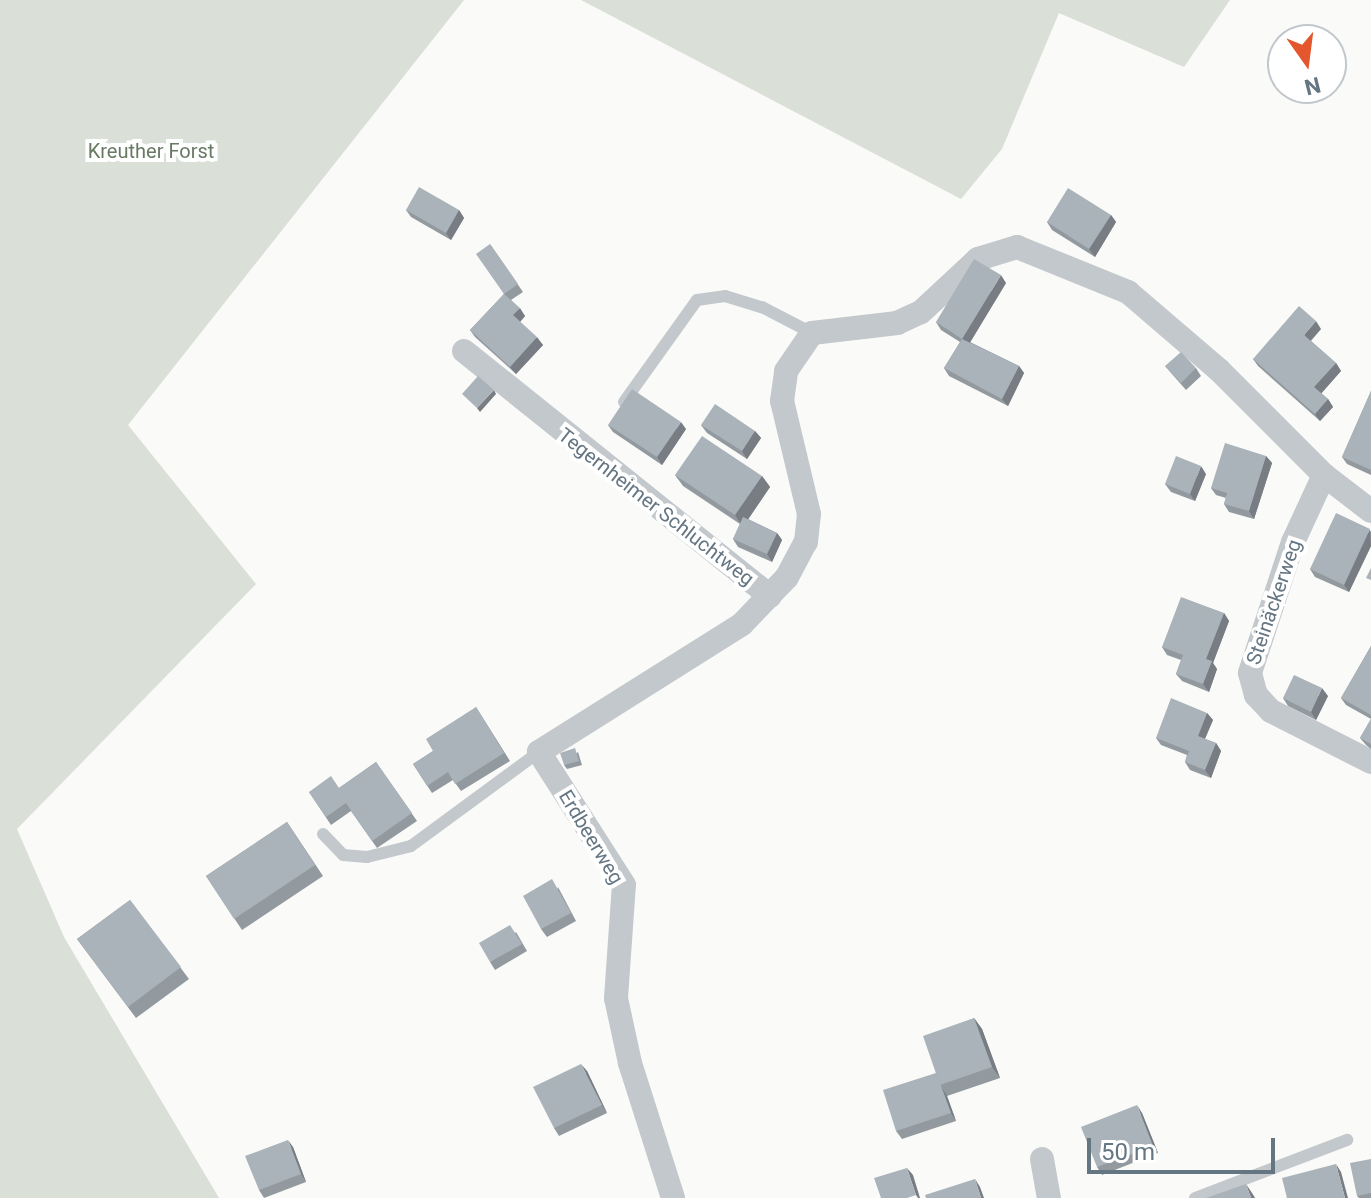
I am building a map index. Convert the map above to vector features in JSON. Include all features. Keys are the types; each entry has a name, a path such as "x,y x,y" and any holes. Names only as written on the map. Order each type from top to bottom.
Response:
{"street":[{"path":"812,333 897,323 921,312 978,259 1017,247 1128,292 1219,370 1324,475 1371,511"},
{"name":"Tegernheimer Schluchtweg","path":"464,351 770,596 787,577 806,542 806,486 782,401 786,371 812,333"},
{"name":"Steinäckerweg","path":"1324,475 1293,542 1250,673 1256,695 1271,711 1371,762"},
{"path":"539,752 742,624 770,596"},
{"name":"Erdbeerweg","path":"539,752 624,885 616,998 630,1063 673,1198"},
{"path":"1042,1159 1049,1198"}],"lane":[{"path":"613,418 697,300 725,296 762,307 812,333"},
{"path":"323,834 343,855 367,857 411,846 539,752"},
{"path":"1195,1198 1347,1140"}],"green space":[{"name":"Kreuther Forst","path":"0,0 464,0 128,425 256,584 17,829 64,937 219,1198 0,1198"},
{"path":"581,0 1230,0 1184,67 1059,13 1002,149 961,199"}],"building":[{"path":"419,187 459,210 446,233 406,210"},
{"path":"1068,188 1111,215 1089,249 1047,222"},
{"path":"490,244 518,284 504,294 476,254"},
{"path":"974,259 1001,275 962,339 936,322"},
{"path":"504,294 520,308 513,315 537,337 510,367 470,330"},
{"path":"1299,306 1316,321 1304,335 1336,363 1314,387 1328,399 1315,414 1253,359"},
{"path":"962,339 1019,366 1002,399 944,368"},
{"path":"1181,352 1196,368 1181,383 1165,366"},
{"path":"478,376 494,390 477,408 462,394"},
{"path":"632,389 681,422 657,457 608,425"},
{"path":"1371,391 1371,470 1342,457"},
{"path":"715,404 755,431 742,451 701,425"},
{"path":"702,436 762,476 735,515 675,475"},
{"path":"1225,443 1266,456 1249,511 1224,504 1227,493 1211,488"},
{"path":"1176,456 1201,466 1190,494 1165,484"},
{"path":"1336,513 1370,529 1344,585 1310,569"},
{"path":"743,517 777,533 767,554 733,539"},
{"path":"1181,597 1224,613 1206,659 1212,661 1203,684 1176,674 1183,655 1162,647"},
{"path":"1371,646 1371,715 1341,698"},
{"path":"1294,675 1322,688 1311,712 1283,698"},
{"path":"1171,698 1207,713 1198,736 1216,743 1205,770 1185,762 1189,751 1156,738"},
{"path":"476,707 504,753 455,784 448,772 427,786 413,764 433,751 426,739"},
{"path":"1371,719 1371,744 1360,738"},
{"path":"575,748 579,761 564,765 560,753"},
{"path":"376,762 412,813 372,841 346,803 326,817 309,792 331,776 339,788"},
{"path":"287,822 315,865 234,919 206,876"},
{"path":"552,879 571,913 541,929 523,896"},
{"path":"130,900 181,967 128,1007 77,939"},
{"path":"510,925 522,944 490,962 479,943"},
{"path":"974,1018 992,1067 940,1085 923,1036"},
{"path":"581,1064 602,1105 554,1128 533,1087"},
{"path":"936,1073 951,1113 896,1131 883,1090"},
{"path":"1137,1105 1153,1146 1097,1167 1081,1127"},
{"path":"288,1140 301,1174 259,1190 245,1156"},
{"path":"1371,1159 1371,1193 1357,1196 1350,1163"},
{"path":"1336,1164 1345,1198 1287,1198 1282,1178"},
{"path":"907,1168 916,1195 881,1198 874,1178"},
{"path":"975,1179 981,1198 926,1198 925,1195"},
{"path":"1246,1184 1251,1198 1206,1198"}]}
